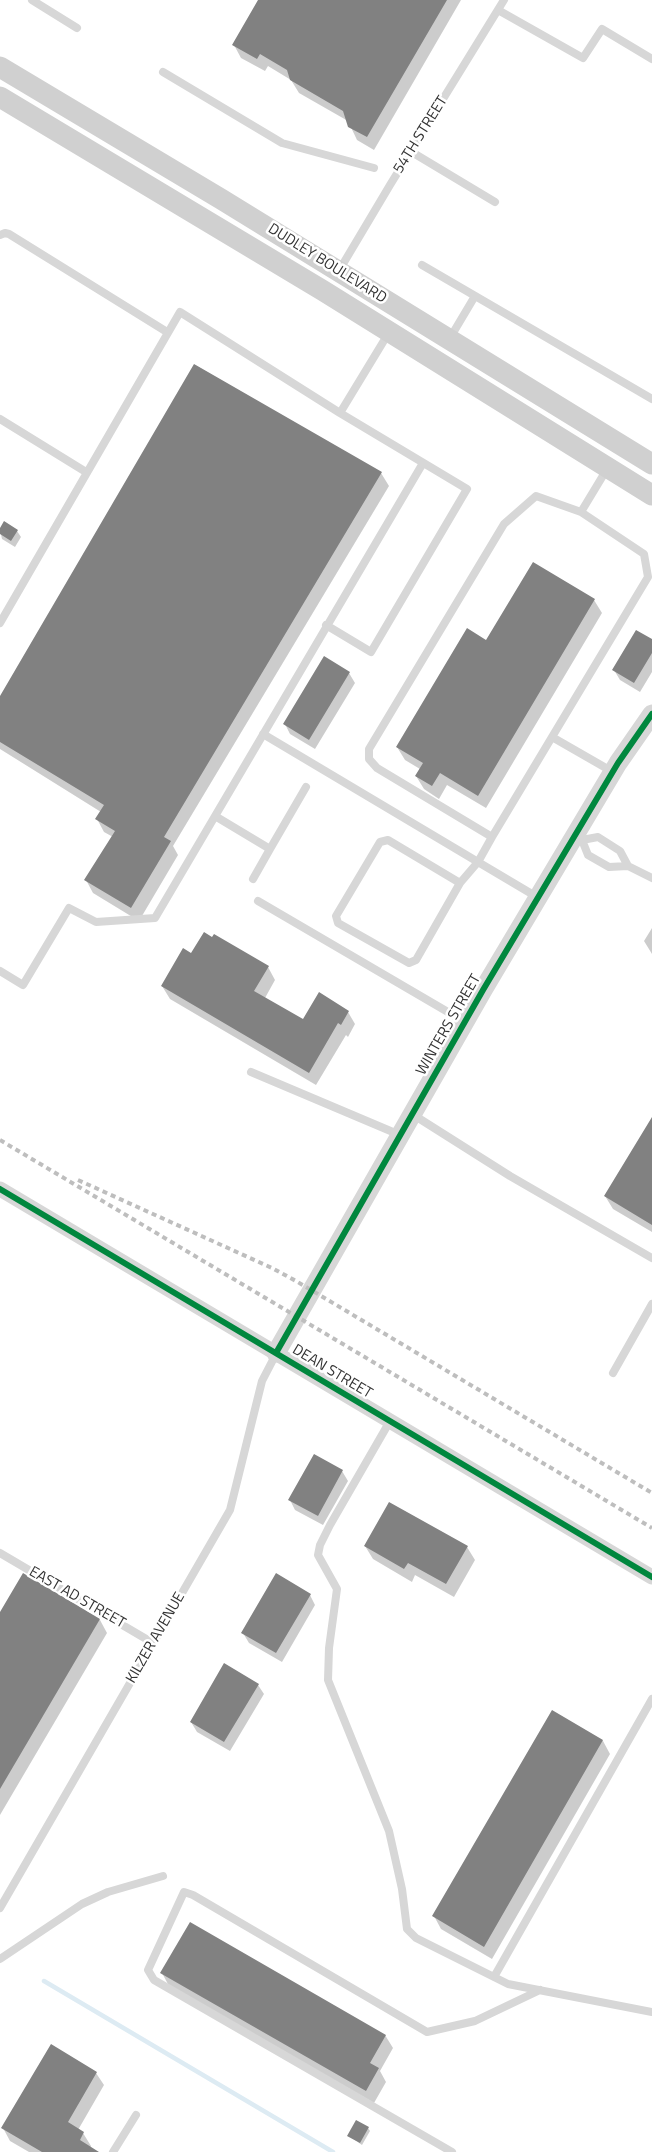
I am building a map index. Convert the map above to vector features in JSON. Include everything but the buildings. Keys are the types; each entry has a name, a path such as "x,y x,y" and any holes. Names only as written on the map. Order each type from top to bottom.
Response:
{"main road":[{"name":"DUDLEY BOULEVARD","path":"0,67 339,271 652,464"},
{"name":"DUDLEY BOULEVARD","path":"0,97 389,332 652,495"}],"street":[{"name":"WINTERS STREET","path":"276,1353 465,1022 538,898 579,838 613,772 652,714"},
{"name":"DEAN STREET","path":"0,1189 652,1576"}],"lane":[{"path":"32,0 77,28"},
{"name":"54TH STREET","path":"339,271 410,151 504,0"},
{"path":"498,10 583,58 602,29 652,58"},
{"path":"163,72 282,143 374,168"},
{"path":"410,151 495,202"},
{"path":"0,235 5,232 9,234 167,332"},
{"path":"422,266 652,399"},
{"path":"449,340 475,296"},
{"path":"0,623 180,312 340,413 467,489 371,652 326,625"},
{"path":"340,413 389,332"},
{"path":"0,420 86,472"},
{"path":"0,971 23,985 69,908 96,922 155,918 423,463"},
{"path":"581,512 608,468"},
{"path":"460,883 388,840 380,842 336,916 338,923 408,963 416,960 460,883 478,862 648,577 644,554 581,512 536,496 504,524 369,749 369,760 377,768 492,837"},
{"path":"263,734 538,898"},
{"path":"552,737 613,772"},
{"path":"253,878 306,787"},
{"path":"215,816 270,849"},
{"path":"628,866 620,851 598,837 579,838 588,855 609,867 628,866 651,874"},
{"path":"258,901 465,1022"},
{"path":"251,1072 400,1135"},
{"path":"412,1114 510,1176 652,1258"},
{"path":"613,1373 652,1304"},
{"name":"KILZER AVENUE","path":"0,1908 230,1510 262,1381 276,1353"},
{"path":"390,1421 320,1545 318,1555 337,1589 329,1648 328,1680 389,1831 402,1889 407,1929 416,1938 508,1984 652,2012"},
{"name":"EAST AD STREET","path":"0,1553 153,1643"},
{"path":"494,1977 652,1698"},
{"path":"0,1959 82,1904 108,1892 162,1876"},
{"path":"452,2152 154,1980 148,1970 184,1892 193,1894 426,2032 475,2021 540,1990"},
{"path":"113,2152 136,2115"}],"waterway":[{"path":"44,1981 333,2152"}],"railway":[{"path":"0,1140 652,1528"},
{"path":"78,1180 272,1268 296,1281 652,1493"}],"cycle path":[{"path":"276,1353 483,990 618,763 652,714"},
{"path":"0,1189 652,1577"}]}
